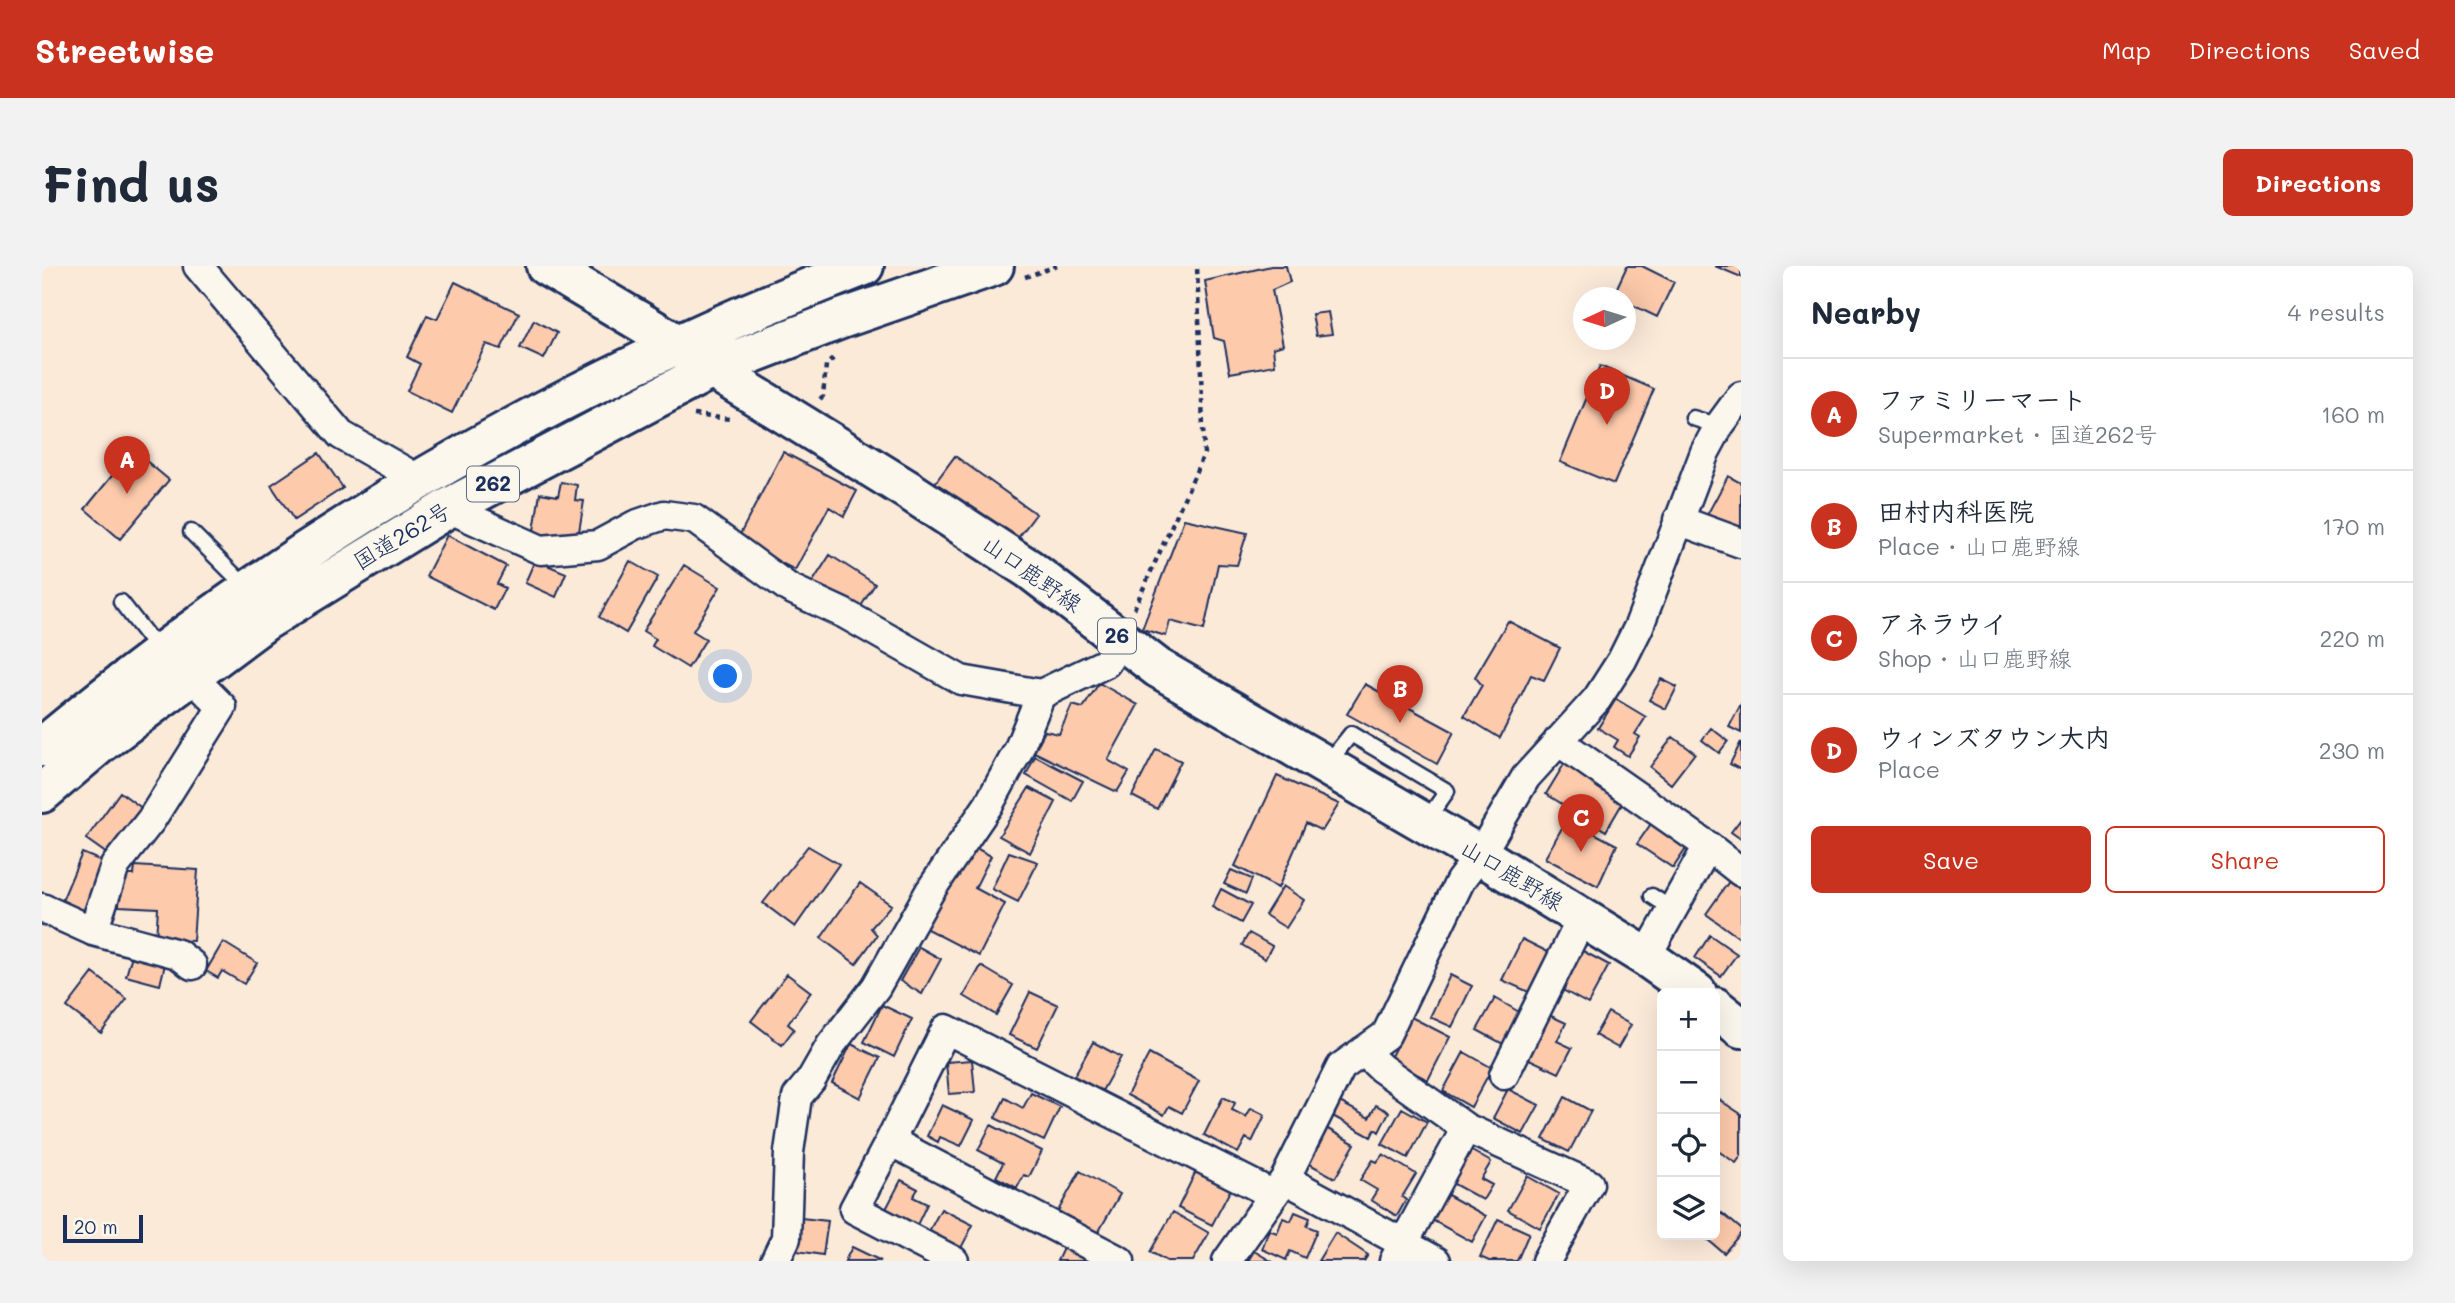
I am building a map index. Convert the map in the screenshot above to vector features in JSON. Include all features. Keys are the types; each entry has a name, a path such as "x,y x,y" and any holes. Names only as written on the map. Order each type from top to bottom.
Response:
{"main road":[{"name":"山口鹿野線","path":"546,266 676,343 712,369 900,485 1018,562 1158,668 1480,855 1646,957 1689,988"},
{"name":"国道262号","path":"42,793 101,743 248,590 299,555 418,479 545,408 676,343 864,266"},
{"name":"国道262号","path":"42,747 176,664 265,621 448,508 712,369 841,319 994,266"},
{"path":"1720,1011 1741,1028"}],"street":[{"path":"198,266 341,435 418,479"},
{"path":"1227,1261 1279,1186 1341,1067 1386,1035 1460,881 1480,855 1526,777 1597,699 1622,660 1639,626 1705,452 1706,422 1741,396"},
{"path":"448,508 541,550 597,545 635,525 664,514 694,519 789,588 845,614 961,680 1041,694 1106,663 1121,639"},
{"path":"1678,520 1741,543"},
{"path":"93,931 115,866 151,820 222,707 176,664"},
{"path":"775,1261 786,1238 789,1152 797,1097 811,1080 831,1045 876,987 930,891 989,804 1018,751 1041,694"},
{"path":"1558,741 1741,872"},
{"path":"1646,957 1662,903 1708,846"},
{"path":"42,908 93,931 178,954 192,965"},
{"path":"1504,1075 1582,918"},
{"path":"954,1261 854,1209 946,1029 1279,1186 1399,1252 1436,1261"},
{"path":"1363,1051 1381,1068 1466,1128 1589,1184 1546,1261"},
{"path":"1399,1252 1466,1128"},
{"path":"890,1141 1120,1261"}],"lane":[{"path":"191,532 248,590"},
{"path":"121,602 176,664"}],"path":[{"path":"1121,639 1204,454 1197,266"},
{"path":"691,415 727,418 739,422"}],"building":[{"path":"1271,266 1286,266 1290,282 1272,290 1283,345 1273,348 1275,365 1230,373 1224,341 1214,338 1205,281"},
{"path":"1627,266 1642,266 1674,282 1657,317 1636,307 1636,287 1617,287"},
{"path":"1715,266 1741,266 1741,277"},
{"path":"455,282 519,313 501,349 486,344 452,413 407,391 420,364 407,357 427,315 437,319"},
{"path":"1328,312 1332,334 1316,336 1312,314"},
{"path":"534,320 557,333 544,359 520,348"},
{"path":"1600,366 1654,389 1614,484 1560,462"},
{"path":"133,450 169,480 120,539 85,509"},
{"path":"783,452 857,491 844,516 829,507 795,570 737,540"},
{"path":"319,453 343,488 294,520 271,485"},
{"path":"955,456 1036,514 1015,542 935,483"},
{"path":"1728,476 1741,483 1741,533 1707,515"},
{"path":"561,482 577,485 575,500 584,501 577,544 533,537 540,493 558,496"},
{"path":"1184,519 1247,533 1237,565 1218,564 1204,630 1170,621 1166,636 1142,629"},
{"path":"447,535 506,566 497,584 505,588 494,610 426,576"},
{"path":"830,555 875,584 858,611 812,583"},
{"path":"535,560 566,573 556,597 525,583"},
{"path":"630,561 658,577 626,633 599,617"},
{"path":"684,565 720,587 693,631 706,639 688,668 652,646 656,639 643,631"},
{"path":"1508,621 1560,648 1544,680 1531,675 1500,738 1464,716 1482,685 1475,677"},
{"path":"1661,679 1677,687 1666,709 1649,700"},
{"path":"1099,683 1138,705 1108,760 1129,772 1117,792 1034,752 1045,731 1059,734 1072,705 1083,708"},
{"path":"1365,684 1454,732 1437,764 1347,714"},
{"path":"1616,699 1646,717 1635,734 1640,737 1628,756 1614,747 1618,740 1598,728"},
{"path":"1741,704 1741,733 1729,727"},
{"path":"1711,728 1728,741 1719,753 1702,740"},
{"path":"1673,737 1695,753 1671,784 1650,767"},
{"path":"1741,742 1741,770 1730,764"},
{"path":"1156,749 1181,761 1157,809 1132,796"},
{"path":"1035,756 1083,781 1072,801 1026,775"},
{"path":"1566,761 1626,797 1606,831 1546,794"},
{"path":"1277,776 1339,804 1322,831 1306,823 1278,888 1235,866"},
{"path":"1029,788 1056,802 1030,853 999,836"},
{"path":"120,792 143,809 110,856 86,839"},
{"path":"1655,818 1690,843 1673,868 1637,844"},
{"path":"1567,819 1617,845 1598,886 1545,858"},
{"path":"1741,819 1741,839 1731,832"},
{"path":"808,846 839,864 795,927 763,903"},
{"path":"972,846 991,856 975,888 1005,904 979,956 925,928"},
{"path":"1009,852 1038,862 1018,902 992,889"},
{"path":"82,853 109,864 87,919 59,908"},
{"path":"135,866 198,870 193,941 156,939 158,908 119,906 121,875 134,875"},
{"path":"1231,870 1252,879 1246,894 1224,884"},
{"path":"1730,880 1741,888 1741,939 1706,914"},
{"path":"860,883 891,905 871,928 877,935 856,964 821,938"},
{"path":"1283,886 1304,900 1286,928 1265,915"},
{"path":"1221,889 1251,905 1241,923 1212,907"},
{"path":"1249,933 1272,946 1265,959 1242,945"},
{"path":"1710,935 1737,954 1721,976 1695,958"},
{"path":"1522,939 1550,953 1531,993 1502,980"},
{"path":"223,942 257,963 244,984 222,971 218,978 206,971"},
{"path":"919,947 941,959 922,994 900,981"},
{"path":"1581,950 1609,965 1588,1004 1561,989"},
{"path":"132,955 165,964 160,985 126,976"},
{"path":"981,966 1013,985 996,1015 964,996"},
{"path":"93,973 127,999 101,1033 67,1007"},
{"path":"787,974 811,992 788,1024 794,1029 782,1045 751,1021"},
{"path":"1450,975 1472,986 1452,1027 1430,1017"},
{"path":"1030,992 1058,1005 1037,1048 1009,1035"},
{"path":"1495,998 1521,1013 1503,1044 1477,1030"},
{"path":"882,1005 912,1019 894,1057 864,1042"},
{"path":"1608,1012 1631,1025 1618,1048 1595,1035"},
{"path":"1549,1015 1566,1023 1557,1041 1572,1048 1559,1073 1527,1058"},
{"path":"1411,1017 1450,1037 1428,1080 1389,1060"},
{"path":"1093,1042 1121,1057 1102,1091 1074,1076"},
{"path":"851,1044 880,1058 860,1098 832,1083"},
{"path":"1464,1052 1492,1068 1471,1107 1443,1091"},
{"path":"1149,1054 1199,1081 1182,1113 1169,1106 1164,1115 1127,1095"},
{"path":"972,1060 975,1092 949,1094 946,1062"},
{"path":"1508,1089 1539,1105 1523,1134 1493,1118"},
{"path":"1031,1093 1060,1107 1044,1141 995,1118 1005,1098 1023,1108"},
{"path":"1223,1097 1235,1103 1232,1110 1246,1117 1251,1108 1265,1115 1252,1142 1246,1138 1238,1153 1204,1135"},
{"path":"1565,1097 1591,1111 1569,1152 1543,1139"},
{"path":"1336,1100 1369,1118 1376,1105 1389,1112 1379,1132 1375,1129 1371,1137 1329,1114"},
{"path":"1720,1100 1741,1114 1741,1156 1736,1163 1720,1152"},
{"path":"942,1105 974,1120 961,1146 940,1137 938,1142 927,1136"},
{"path":"1402,1108 1427,1122 1408,1158 1382,1144"},
{"path":"991,1125 1042,1151 1029,1177 1024,1175 1017,1188 996,1177 1003,1163 978,1150"},
{"path":"1326,1128 1355,1144 1335,1178 1306,1162"},
{"path":"1470,1150 1491,1162 1481,1179 1492,1185 1483,1200 1452,1183"},
{"path":"1383,1154 1416,1174 1402,1197 1406,1200 1397,1216 1371,1200 1377,1190 1360,1180 1373,1160 1377,1162"},
{"path":"1197,1169 1232,1187 1212,1225 1178,1208"},
{"path":"1080,1171 1120,1194 1098,1233 1058,1211"},
{"path":"1527,1176 1559,1194 1540,1228 1508,1210"},
{"path":"901,1180 918,1189 913,1197 927,1204 917,1225 886,1209"},
{"path":"1446,1194 1486,1216 1472,1242 1432,1220"},
{"path":"941,1209 973,1225 960,1250 928,1233"},
{"path":"1173,1212 1209,1233 1193,1261 1167,1261 1150,1252"},
{"path":"1295,1212 1310,1218 1307,1226 1317,1230 1305,1258 1290,1251 1286,1260 1262,1249 1269,1230 1277,1233 1283,1218 1291,1221"},
{"path":"1722,1213 1741,1229 1741,1233 1724,1253 1708,1240 1720,1240"},
{"path":"801,1218 828,1221 823,1255 797,1251"},
{"path":"1498,1219 1529,1233 1517,1261 1489,1261 1480,1257"},
{"path":"1335,1233 1368,1255 1364,1261 1318,1261"},
{"path":"852,1247 881,1261 845,1261"},
{"path":"1063,1248 1088,1261 1057,1261"},
{"path":"1254,1251 1271,1261 1248,1261"}],"place":[{"name":"ウィンズタウン大内","path":"1607,425"},
{"name":"ファミリーマート","path":"127,494"},
{"name":"田村内科医院","path":"1400,723"},
{"name":"アネラウイ","path":"1581,852"}]}
